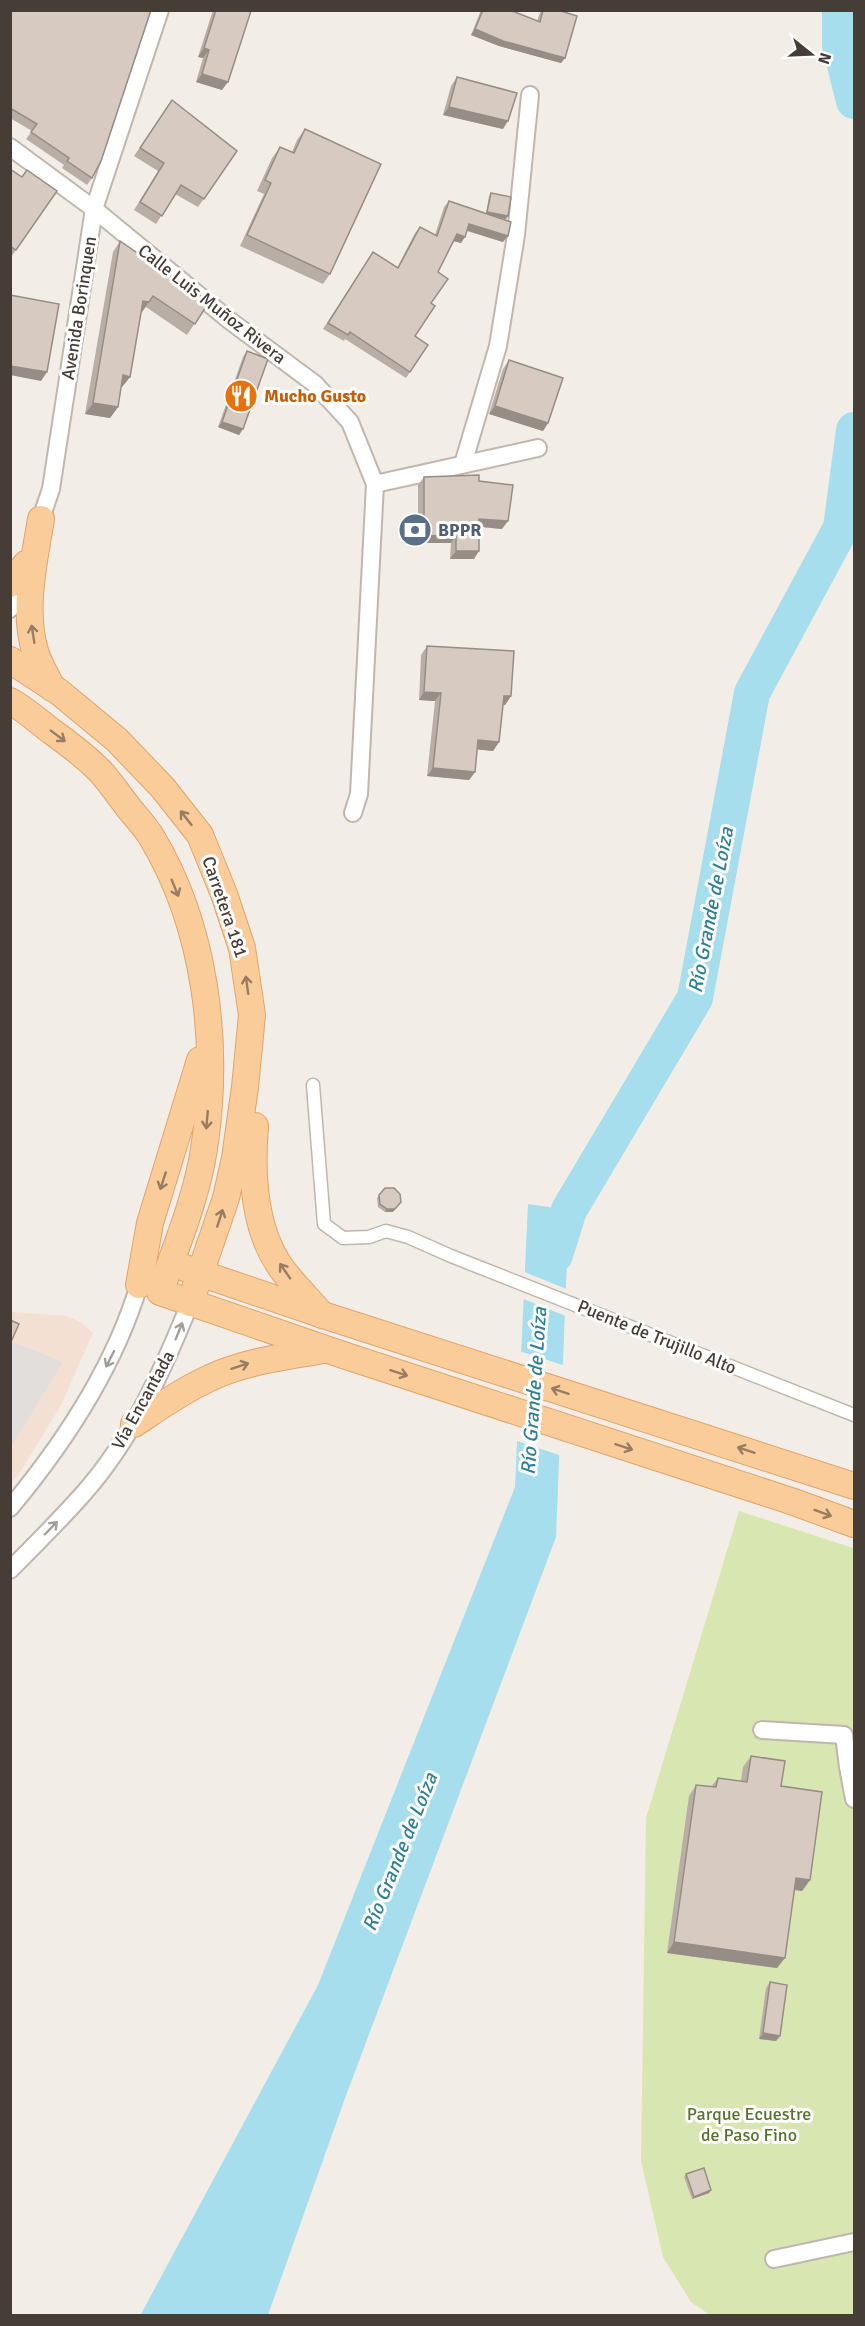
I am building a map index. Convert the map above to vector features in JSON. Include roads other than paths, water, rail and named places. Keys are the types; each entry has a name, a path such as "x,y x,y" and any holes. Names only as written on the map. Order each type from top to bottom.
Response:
{"main road":[{"path":"41,519 32,575 30,618 36,653 52,688"},
{"name":"Carretera 181","path":"10,660 52,688 117,740 163,788 200,835 224,894 242,948 252,1015 235,1158 226,1198 190,1303"},
{"path":"10,701 89,760 150,834 176,888 192,935 203,982 209,1024 210,1074 204,1150 170,1263 150,1289"},
{"path":"252,1015 259,1072 253,1157 258,1210 269,1244 284,1272 322,1315"},
{"path":"150,1289 150,1223 185,1113 209,1024"},
{"path":"170,1263 350,1324 801,1468 847,1480"},
{"path":"150,1289 855,1524"},
{"path":"134,1424 187,1390 219,1374 249,1363 335,1352"}],"street":[{"name":"Avenida Borinquen","path":"10,609 18,574 51,489 94,209 160,10"},
{"path":"463,464 498,346 516,235 530,95"},
{"name":"Calle Luis Muñoz Rivera","path":"10,147 94,209 229,320 315,384 350,422 375,484 359,794 353,813"},
{"path":"375,484 538,448"},
{"name":"Puente de Trujillo Alto","path":"313,1085 324,1224 343,1238 369,1237 386,1231 408,1237 855,1415"},
{"path":"10,1508 39,1474 69,1430 150,1289"},
{"name":"Vía Encantada","path":"10,1570 84,1493 134,1424 166,1362 190,1303"},
{"path":"762,1730 844,1735 855,1799"},
{"path":"774,2259 855,2242"}],"water":[{"path":"528,1204 569,1210 556,1537 344,2101 268,2315 140,2316 318,1985 515,1487"}],"waterway":[{"name":"Río Grande de Loíza","path":"840,10 840,45 854,101"},
{"name":"Río Grande de Loíza","path":"555,1255 569,1210 695,998 752,693 841,528 854,430"}],"place":[{"name":"Mucho Gusto","path":"241,396"},
{"name":"BPPR","path":"415,530"}],"park label":[{"name":"Parque Ecuestre de Paso Fino","path":"749,2124"}]}
